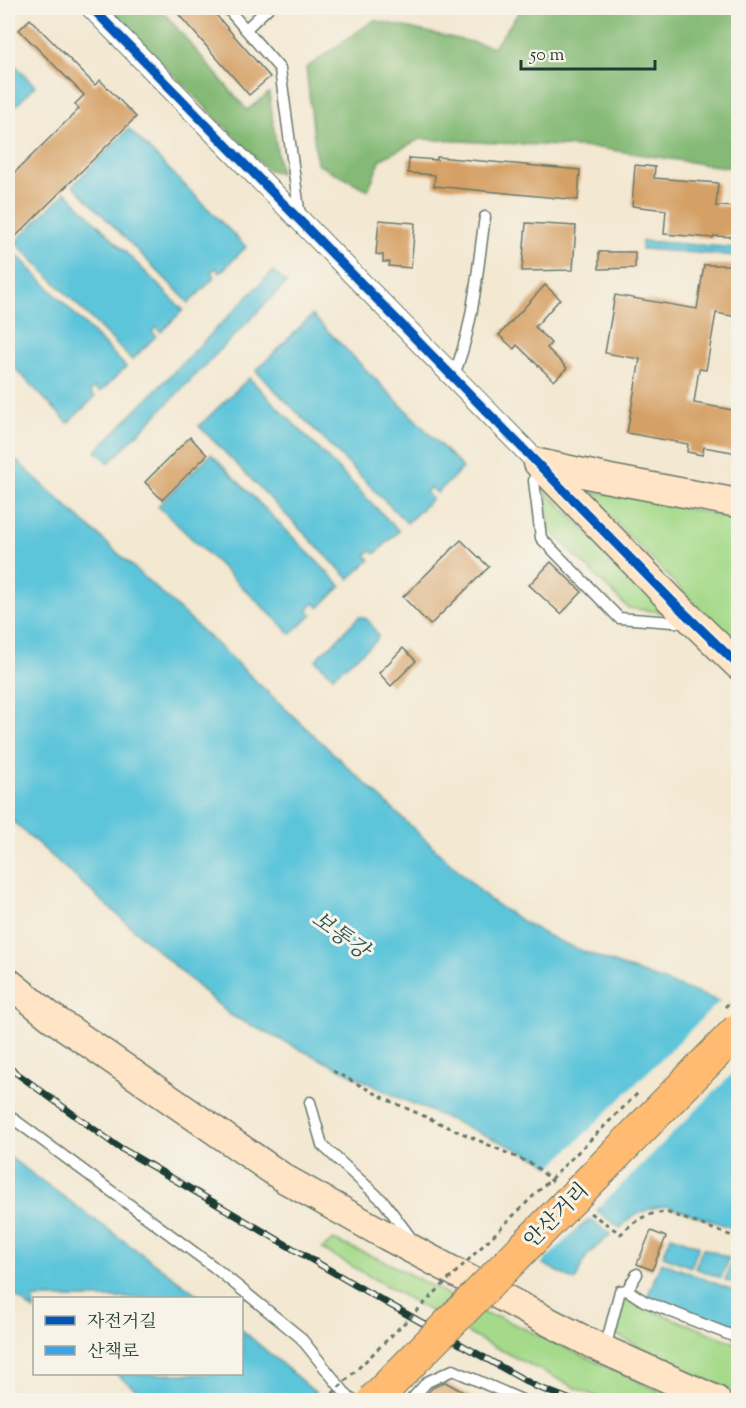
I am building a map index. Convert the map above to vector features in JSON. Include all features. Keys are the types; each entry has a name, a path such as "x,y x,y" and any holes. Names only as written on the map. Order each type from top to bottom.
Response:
{"main road":[{"path":"538,463 738,503"},
{"path":"538,463 738,665"},
{"path":"8,982 51,1017 285,1179 426,1257 600,1348 716,1401"},
{"name":"안산거리","path":"374,1401 730,1020"}],"street":[{"path":"92,8 538,463"}],"lane":[{"path":"227,8 280,69 300,219"},
{"path":"246,29 268,8"},
{"path":"453,377 461,357 470,316 484,217"},
{"path":"538,463 534,481 541,538 611,610 619,618 697,624"},
{"path":"310,1102 322,1145 384,1202 426,1257"},
{"path":"8,1115 214,1267 300,1337 353,1401"},
{"path":"627,1290 637,1274"},
{"path":"600,1348 608,1337 620,1291 627,1290 644,1301 738,1338"},
{"path":"411,1401 427,1382 453,1370 522,1401"}],"path":[{"path":"730,1020 738,994"},
{"path":"333,1071 390,1101 534,1165 559,1187"},
{"path":"326,1401 646,1085"},
{"path":"585,1209 621,1234 633,1222 657,1212 669,1213 738,1238"}],"green space":[{"path":"107,8 160,8 247,110 269,93 280,173 268,170"},
{"path":"522,8 738,8 738,168 598,148 420,139 381,159 368,190 317,164 306,68 374,20 494,47"},
{"path":"545,490 668,613 628,608 550,530"},
{"path":"586,492 615,494 738,519 738,648"},
{"path":"333,1240 384,1261 487,1315 499,1317 679,1400 605,1400 578,1389 475,1337 322,1249"},
{"path":"625,1296 644,1307 738,1344 738,1393 680,1369 613,1333 621,1298"}],"water":[{"path":"8,58 35,86 8,114"},
{"path":"129,129 246,247 220,273 216,268 211,272 215,277 189,303 73,185"},
{"path":"66,192 183,310 161,332 156,327 152,331 156,336 132,360 15,242"},
{"path":"642,241 738,248 738,256 642,249"},
{"path":"10,248 126,367 100,392 94,388 90,392 95,397 68,423 8,361 8,250"},
{"path":"273,271 286,283 109,463 96,451"},
{"path":"312,315 463,468 437,493 431,487 426,492 432,499 407,523 256,371"},
{"path":"249,378 399,531 375,554 371,550 366,555 370,560 349,579 199,426"},
{"name":"보통강","path":"8,453 166,597 491,901 537,930 566,944 738,1009 738,1230 668,1206 652,1208 632,1216 620,1228 597,1211 601,1203 540,1159 393,1095 230,1015 8,817"},
{"path":"211,454 341,586 319,608 314,603 307,610 312,615 291,634 158,506"},
{"path":"359,617 365,618 370,623 378,636 376,641 333,676 316,661 321,653"},
{"path":"8,1156 201,1297 33,1297 33,1310 8,1290"},
{"path":"590,1219 610,1234 586,1257 575,1281 538,1261"},
{"path":"671,1236 699,1246 691,1267 663,1256"},
{"path":"703,1248 729,1258 721,1278 695,1268"},
{"path":"733,1259 738,1262 738,1285 725,1280"},
{"path":"661,1262 738,1292 738,1332 650,1299 648,1296"},
{"path":"243,1331 324,1400 150,1400 117,1375 243,1375"}],"pier":[{"path":"722,999 738,1006 738,1068 594,1212 597,1204 549,1169"},
{"path":"589,1217 540,1265 536,1263 536,1258"}],"building":[{"path":"173,8 210,8 270,77 249,95"},
{"path":"30,19 95,85 100,80 136,117 8,244 8,179 79,109 75,104 84,95 19,30"},
{"path":"437,157 580,170 578,200 434,186 435,175 408,173 409,158 437,160"},
{"path":"635,165 655,167 654,178 718,183 716,206 738,207 738,237 714,236 713,238 664,234 666,210 632,206"},
{"path":"379,220 415,223 411,268 389,266 390,262 383,262 383,255 376,254"},
{"path":"526,223 576,226 573,270 522,271"},
{"path":"599,252 635,252 635,268 599,269"},
{"path":"704,265 738,265 738,317 716,313 706,370 699,369 694,403 738,411 738,453 704,447 702,455 687,452 688,444 627,433 640,359 605,353 615,295 697,309"},
{"path":"545,285 560,299 535,327 551,343 547,348 567,368 554,381 517,345 514,349 499,335"},
{"path":"190,437 207,455 162,500 145,482"},
{"path":"461,540 489,567 430,625 403,597"},
{"path":"551,562 582,592 561,614 529,585"},
{"path":"403,648 416,661 391,686 379,673"},
{"path":"651,1231 666,1237 652,1270 637,1264"},
{"path":"445,1382 480,1401 440,1401 427,1394 432,1388"}],"railway":[{"path":"8,1067 117,1146 362,1289 535,1386 571,1400"}],"marked path":[{"path":"8,1389 15,1400"}],"cycle path":[{"path":"92,8 671,600 738,665"}]}
